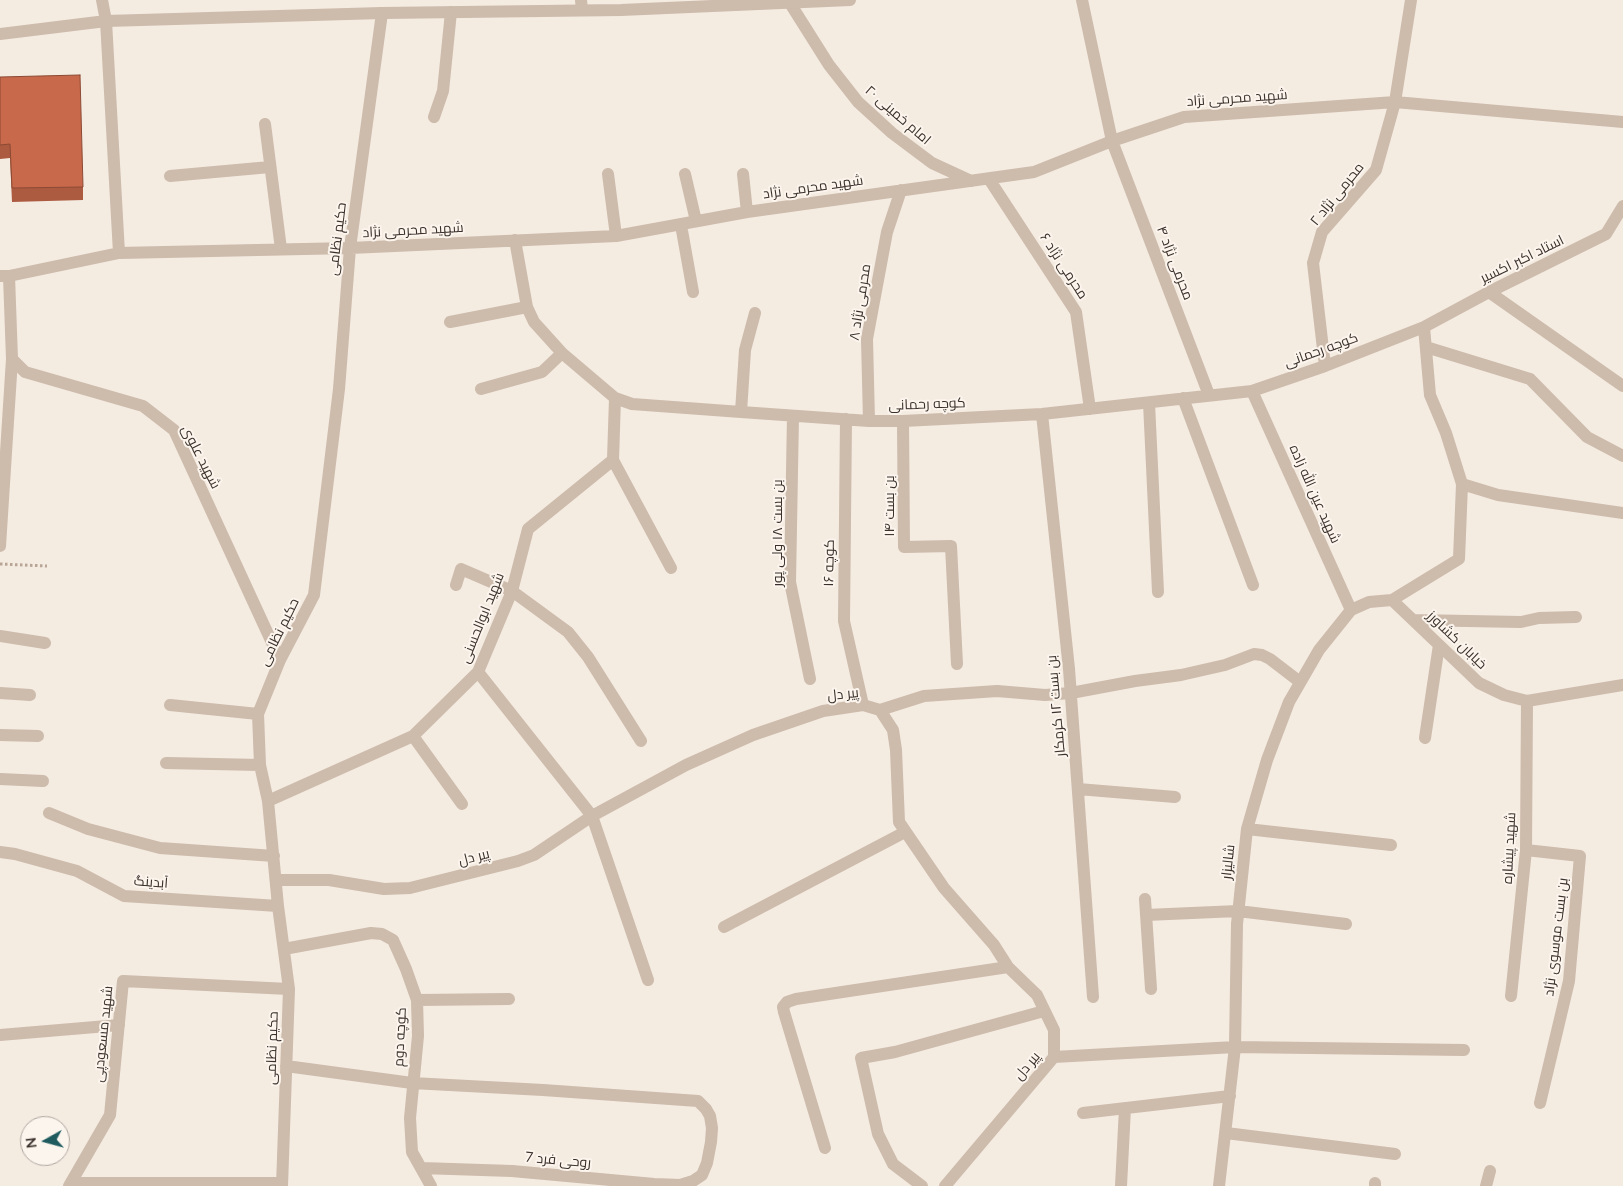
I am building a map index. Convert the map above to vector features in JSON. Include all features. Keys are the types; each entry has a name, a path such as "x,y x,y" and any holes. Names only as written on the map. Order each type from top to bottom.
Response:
{"street":[{"path":"102,0 106,21 119,254"},
{"path":"0,34 106,21 383,6 451,12 582,5 850,0"},
{"name":"محرمی نژاد ۴","path":"1082,0 1112,141 1209,395"},
{"name":"محرمی نژاد ۲","path":"1325,366 1313,263 1322,232 1376,170 1396,102 1411,0"},
{"name":"امام خمینی ۲۰","path":"788,1 829,65 858,102 892,133 932,163 971,181"},
{"name":"حکیم نظامی","path":"282,1184 289,989 278,906 268,801 260,765 258,714 280,660 314,595 339,389 350,248 383,6"},
{"path":"434,117 444,91 451,12"},
{"name":"شهید محرمی نژاد","path":"4,276 119,254 350,248 616,236 747,212 1034,172 1112,141 1184,117 1396,102 1623,122"},
{"path":"265,124 281,249"},
{"path":"170,176 270,167"},
{"path":"608,174 616,236"},
{"path":"685,174 696,221"},
{"path":"743,174 747,212"},
{"name":"محرمی نژاد ۶","path":"989,179 1076,312 1090,409"},
{"name":"محرمی نژاد ۸","path":"869,421 867,339 887,232 901,190"},
{"name":"استاد اکبر اکسیر","path":"1424,327 1489,292 1606,234 1623,206"},
{"path":"681,225 693,292"},
{"name":"کوچه رحمانی","path":"515,240 528,307 534,322 562,353 615,398 632,404 869,421 1042,414 1252,391 1325,366 1424,327"},
{"path":"0,546 4,403 12,359 4,276"},
{"path":"1489,292 1623,386"},
{"path":"450,322 528,307"},
{"path":"741,412 745,350 755,312"},
{"path":"1351,610 1369,602 1392,600 1459,559 1462,484 1446,433 1430,395 1424,327"},
{"path":"1426,347 1530,378 1587,437 1623,456"},
{"path":"481,389 542,372 562,353"},
{"name":"شهید علوی","path":"12,359 25,372 143,406 174,430 280,660"},
{"name":"شهید عین الله زاده","path":"1252,391 1351,610"},
{"path":"615,398 612,460 670,568"},
{"path":"1183,398 1253,585"},
{"path":"1149,403 1158,592"},
{"name":"بن بست ۱۲ کرمکار","path":"1042,414 1071,693 1093,997"},
{"name":"بن بست ۱۸ ولی پور","path":"793,416 790,582 810,679"},
{"name":"کوچه ۱۶","path":"846,419 844,621 863,705"},
{"name":"بن بست ۱۴","path":"903,421 904,547 951,546 958,664"},
{"name":"شهید ابوالحسنی","path":"268,801 413,736 478,672 512,591 528,529 612,460"},
{"path":"1462,484 1498,495 1623,513"},
{"path":"456,585 461,569 512,591 568,632 588,657 641,741"},
{"name":"خیابان کشاورز","path":"1392,600 1479,683 1504,695 1527,701 1623,686"},
{"name":"شالیزار","path":"1219,1186 1234,1047 1238,911 1247,829 1270,752 1289,702 1320,650 1351,610"},
{"path":"1414,620 1521,622 1539,618 1576,617"},
{"path":"0,636 45,643"},
{"path":"1426,738 1439,645"},
{"path":"880,710 924,696 997,691 1045,695 1071,693 1135,681 1181,675 1225,665 1254,654 1270,659 1300,682"},
{"path":"478,672 592,816 648,980"},
{"path":"0,693 30,694"},
{"name":"شهید پیشاره","path":"1511,996 1526,850 1527,701"},
{"path":"170,705 258,714"},
{"name":"پیر دل","path":"276,880 329,880 384,890 410,888 518,861 534,855 592,816 686,766 753,735 823,711 863,705 880,710 893,730 896,750 898,822 944,888 994,944 1008,967 1037,995 1054,1030 1054,1057 945,1186"},
{"path":"0,735 38,736"},
{"path":"413,736 462,804"},
{"path":"166,763 260,765"},
{"path":"0,778 43,781"},
{"path":"1078,789 1175,797"},
{"path":"49,813 88,829 160,848 274,856"},
{"path":"1247,829 1391,844"},
{"path":"724,927 905,832"},
{"name":"بن بست موسوی نژاد","path":"1526,850 1580,856 1569,981 1540,1103"},
{"name":"آبدینگ","path":"0,852 15,854 77,871 124,896 278,906"},
{"path":"1145,899 1151,989"},
{"path":"1146,915 1238,911 1346,924"},
{"name":"کوچه دوم","path":"284,950 371,933 382,934 393,940 406,968 417,1000 418,1036 410,1118 412,1152 431,1186"},
{"path":"826,1148 784,1012 783,1008 787,1002 796,999 1008,967"},
{"name":"شهید مسعودپی","path":"70,1184 110,1115 123,981 289,989"},
{"path":"417,1000 510,999"},
{"path":"922,1186 894,1164 878,1134 861,1058 895,1052 1044,1010"},
{"path":"0,1035 119,1025"},
{"path":"1054,1057 1234,1047 1464,1050"},
{"path":"286,1066 412,1083"},
{"name":"روحی فرد 7","path":"412,1083 553,1090 698,1101 710,1116 712,1128 707,1163 702,1174 680,1185 512,1171 421,1168"},
{"path":"1083,1113 1230,1096"},
{"path":"1121,1186 1125,1108"},
{"path":"1226,1132 1395,1154"},
{"path":"1486,1186 1490,1171"},
{"path":"70,1184 282,1184"}],"path":[{"path":"0,564 47,566"}],"building":[{"path":"80,75 83,187 12,188 10,144 0,145 0,77"}]}
